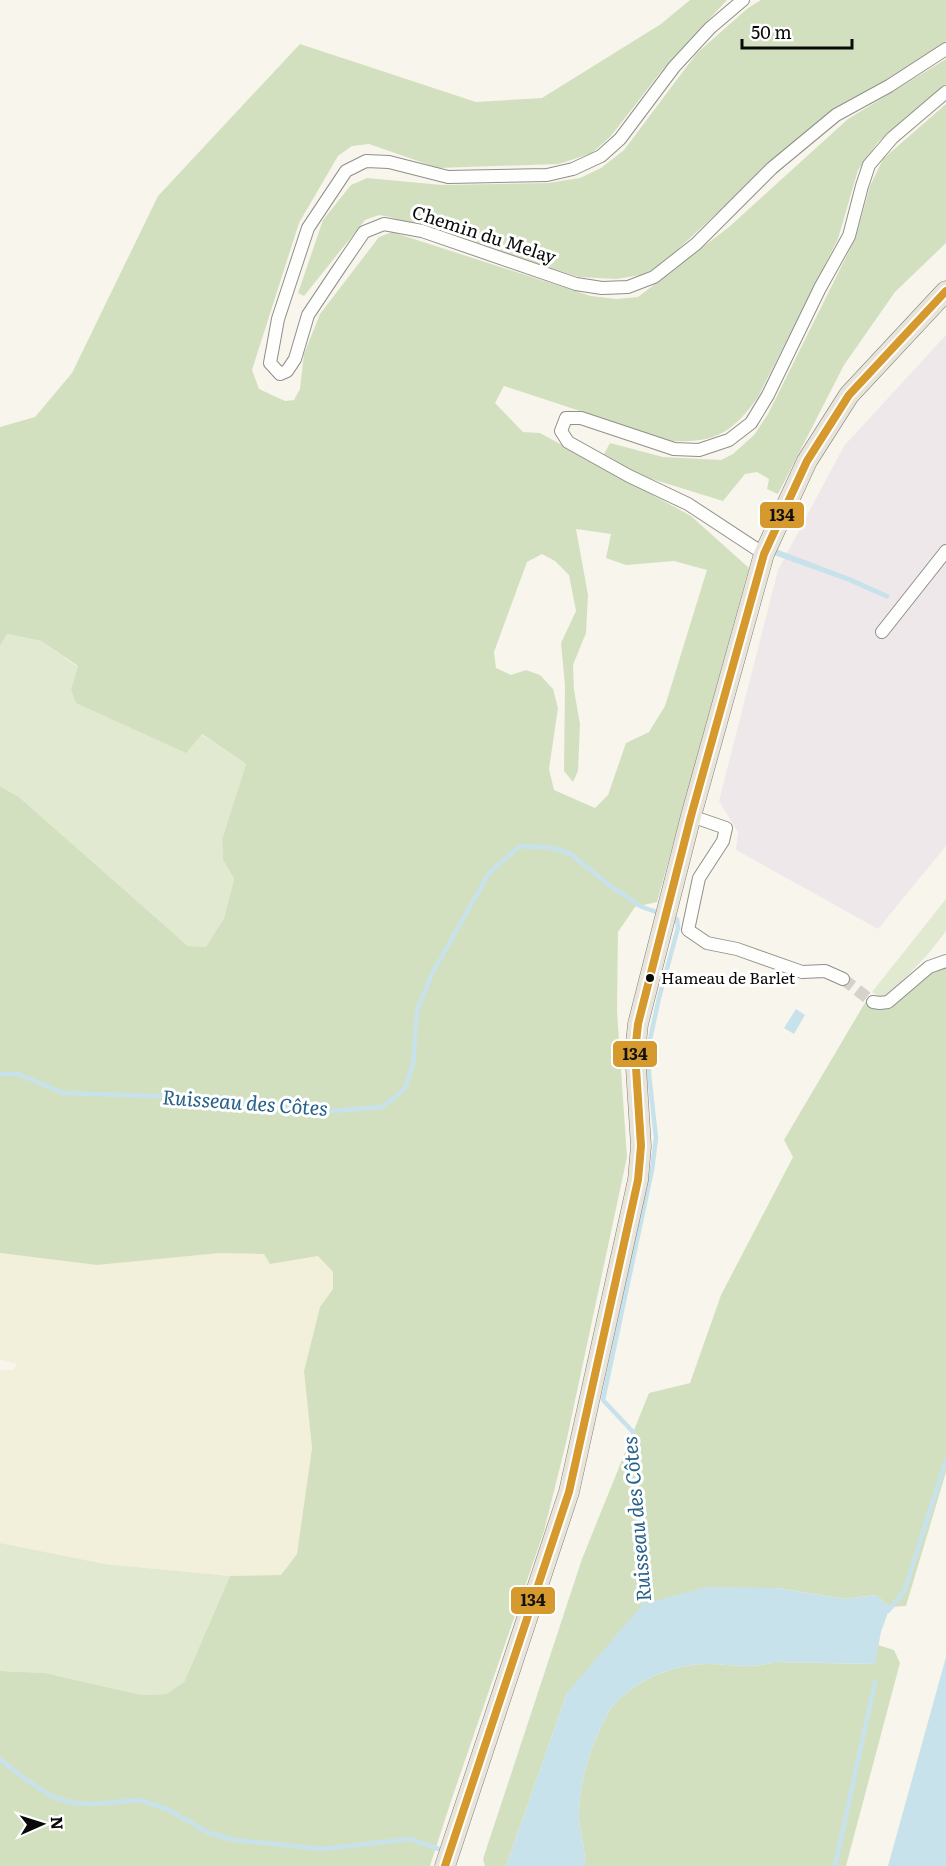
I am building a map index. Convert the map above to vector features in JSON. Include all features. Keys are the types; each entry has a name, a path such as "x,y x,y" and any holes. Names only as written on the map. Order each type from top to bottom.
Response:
{"main road":[{"path":"446,1866 569,1492 579,1451 638,1180 641,1146 635,1052 638,1024 691,816 764,554 807,461 849,395 946,291"}],"street":[{"name":"Chemin du Melay","path":"742,0 710,28 674,67 620,139 601,156 573,169 547,175 448,177 389,162 366,161 346,171 308,228 278,319 270,363 280,374 287,371 295,359 308,315 364,232 384,224 422,231 576,284 602,288 628,287 654,277 696,244 772,168 836,115 890,86 946,49"},
{"path":"764,554 688,504 629,476 568,442 561,430 566,418 581,418 674,449 699,450 729,440 751,423 768,395 820,288 849,236 869,165 892,138 946,92"},
{"path":"882,632 946,551"},
{"path":"691,816 726,828 723,841 699,878 688,930 707,943 737,949 802,972 825,971 843,979"},
{"path":"873,1002 888,1002 929,967 946,961"}],"shaded area":[{"path":"946,335 946,846 878,929 736,850 738,832 719,801 778,570 844,446"},
{"path":"0,1253 97,1265 220,1253 264,1254 270,1264 318,1256 333,1272 333,1289 320,1308 304,1371 312,1448 297,1554 281,1575 230,1576 105,1564 0,1543 0,1370 13,1370 17,1364 0,1359"}],"green space":[{"path":"690,0 727,0 663,69 611,136 592,153 559,164 438,168 369,144 352,146 338,156 299,223 252,370 259,389 285,401 294,400 300,389 304,354 320,314 379,237 392,232 591,296 616,299 638,297 729,227 848,119 946,59 946,84 878,142 858,170 838,239 758,397 731,427 722,433 700,440 671,441 504,386 495,403 523,432 540,433 691,516 749,568 657,902 635,907 618,932 617,1011 627,1157 566,1443 544,1531 430,1866 0,1866 0,1671 45,1673 142,1695 166,1694 184,1682 230,1576 281,1575 297,1554 312,1448 304,1371 320,1307 333,1289 333,1272 318,1256 270,1264 264,1254 220,1253 97,1265 0,1253 0,786 19,797 188,946 206,947 224,918 234,879 223,860 222,839 246,764 202,734 186,753 76,703 71,689 78,666 41,641 7,634 0,646 0,427 35,417 72,373 158,196 300,44 476,102 542,98 661,24","holes":["576,529 611,534 606,558 626,565 674,561 707,570 665,706 649,732 626,743 608,795 595,808 554,790 549,769 558,708 553,689 540,675 526,670 511,675 496,668 494,652 527,562 542,554 555,561 569,575 576,611 561,643 565,685 564,771 573,782 578,771 580,724 574,690 573,665 586,633 588,595"]},
{"path":"761,0 946,0 946,41 891,78 841,106 788,147 660,266 641,275 616,279 579,277 379,215 365,220 304,296 298,293 323,220 351,185 367,178 442,185 548,183 580,178 601,168 624,150 697,53 748,8"},
{"path":"946,104 946,243 895,292 844,365 778,494 767,489 769,479 757,472 745,474 723,501 639,475 604,454 610,443 663,457 721,460 733,454 754,435 768,414 856,237 870,186 883,159"},
{"path":"7,634 41,641 78,667 71,689 201,734 246,764 222,839 223,860 234,879 224,918 206,947 188,946 19,797 0,786 0,646"},
{"path":"946,899 946,931 929,953 888,996 880,997 872,992"},
{"path":"946,967 946,1472 906,1606 890,1607 876,1595 845,1599 778,1588 567,1693 506,1866 485,1866 483,1859 582,1559 649,1393 690,1383 721,1295 793,1157 784,1140 866,1001 883,1008 891,1008 926,976"},
{"path":"0,1543 105,1564 230,1576 184,1682 166,1694 142,1695 45,1673 0,1671"},
{"path":"878,1645 894,1650 900,1663 846,1866 585,1866 579,1816 586,1768 593,1745 608,1713 629,1691 659,1674 692,1665 754,1666 774,1662 874,1664"}],"water":[{"path":"776,549 890,595 887,599 849,582 774,555"},
{"path":"796,1009 805,1015 794,1034 784,1028"},
{"path":"707,1587 778,1588 845,1599 876,1595 890,1607 881,1632 875,1664 774,1662 743,1666 702,1664 670,1670 648,1679 629,1691 611,1709 589,1756 579,1804 585,1866 506,1866 567,1693 643,1604"},
{"path":"946,1657 946,1866 888,1866"}],"waterway":[{"name":"Ruisseau des Côtes","path":"0,1074 18,1074 63,1093 211,1098 319,1112 382,1107 404,1090 413,1065 417,1010 433,972 489,873 520,846 553,848 571,854 610,886 642,907 662,914"},
{"name":"Ruisseau des Côtes","path":"644,1607 633,1432 603,1400 652,1170 656,1138 649,1074 649,1044 678,928 677,919 670,917"},
{"path":"888,1611 904,1592 946,1460"},
{"path":"835,1866 875,1682"},
{"path":"0,1759 53,1797 73,1803 94,1804 140,1800 169,1810 209,1833 234,1840 323,1849 410,1839 439,1849"}],"tunnel":[{"path":"843,979 873,1002"}],"transit line":[{"name":"134","path":"445,1866 569,1492 638,1180 641,1146 635,1052 638,1024 691,816 764,554 807,461 849,395 946,291"}],"place":[{"name":"Hameau de Barlet","path":"650,978"}]}
